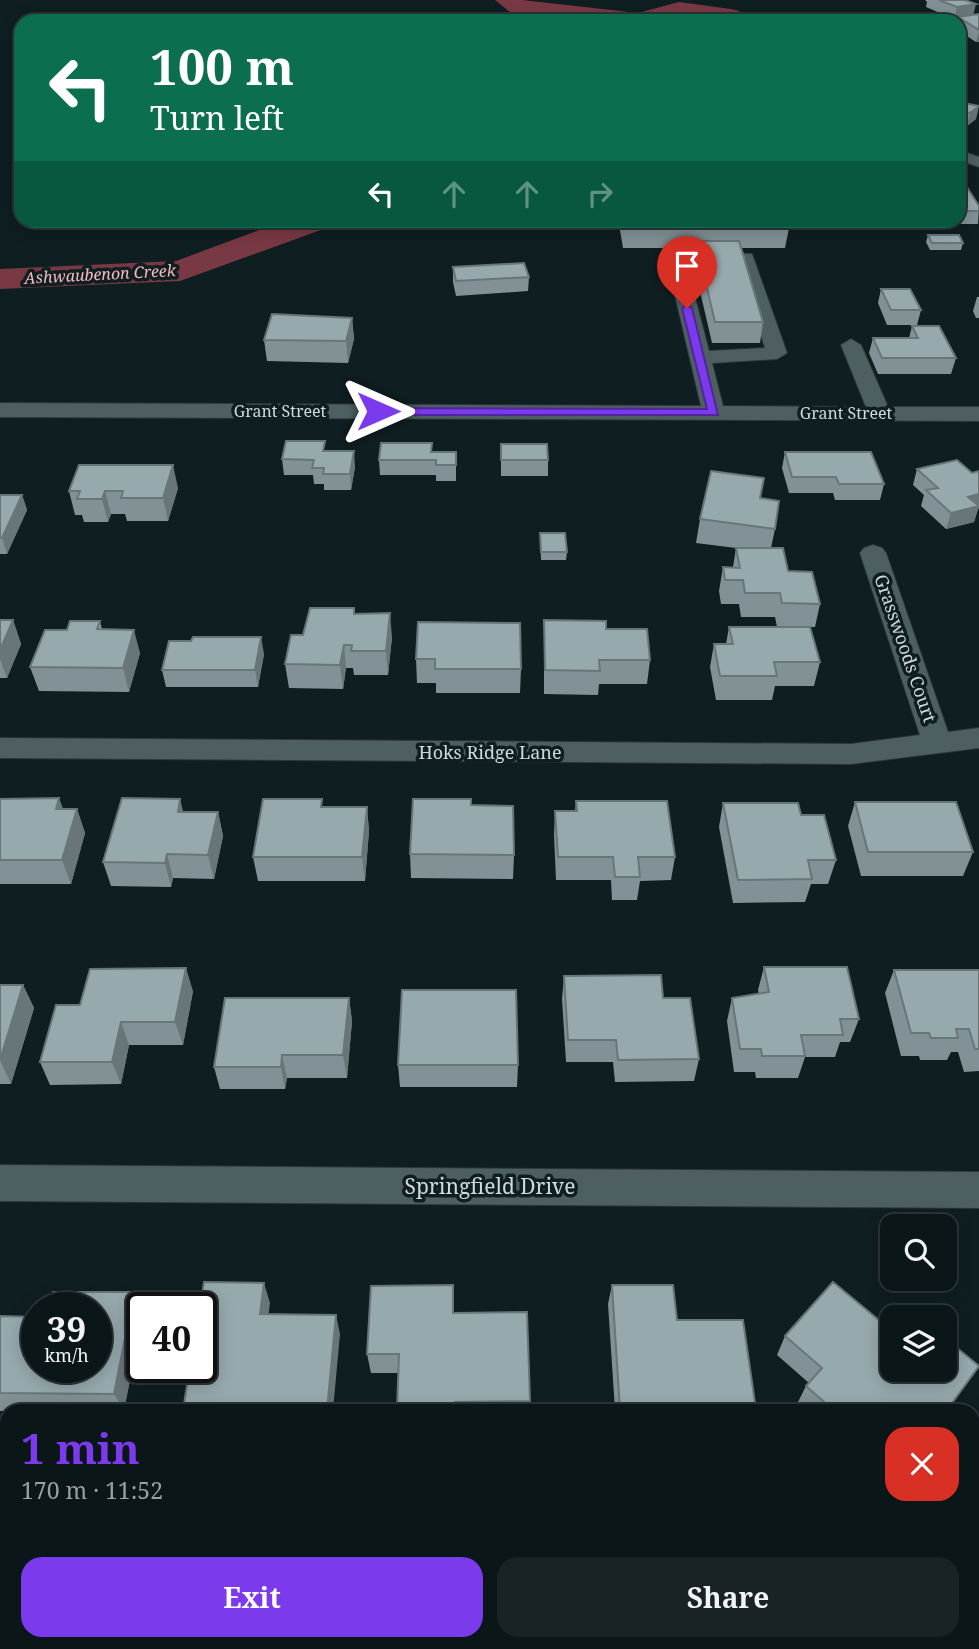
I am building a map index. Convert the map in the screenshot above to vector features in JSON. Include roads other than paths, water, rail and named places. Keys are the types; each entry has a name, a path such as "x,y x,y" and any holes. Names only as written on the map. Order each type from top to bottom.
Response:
{"street":[{"path":"700,358 777,353 745,258 675,257 700,358 714,413"},
{"path":"851,345 880,413"},
{"name":"Grant Street","path":"0,410 979,414"},
{"name":"Grasswoods Court","path":"873,553 939,744"},
{"name":"Hoks Ridge Lane","path":"0,748 851,754 979,738"},
{"name":"Springfield Drive","path":"0,1183 979,1189"}],"waterway":[{"name":"Ashwaubenon Creek","path":"506,0 519,8 579,14"},
{"name":"Ashwaubenon Creek","path":"661,14 679,9 716,14"},
{"name":"Ashwaubenon Creek","path":"0,279 180,271 296,228"}]}
